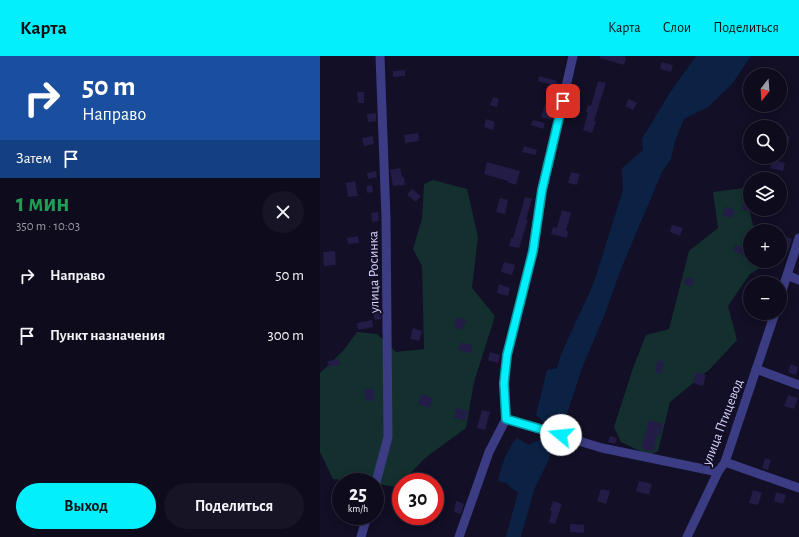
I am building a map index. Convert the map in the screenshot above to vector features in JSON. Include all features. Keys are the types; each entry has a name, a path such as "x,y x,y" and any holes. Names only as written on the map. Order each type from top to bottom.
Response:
{"street":[{"name":"улица Росинка","path":"378,473 388,437 386,218 380,56"},
{"path":"459,537 489,452 506,419 504,383 507,355 533,251 542,190 573,56"},
{"path":"799,238 787,276 799,280"},
{"name":"улица Птицевод","path":"687,537 718,472 725,462 773,320"},
{"path":"756,369 799,385"},
{"path":"506,419 602,448 718,472"},
{"path":"725,462 799,488"},
{"path":"361,537 364,525"}],"green space":[{"path":"433,180 467,189 478,237 472,288 495,316 474,382 466,428 425,458 411,473 392,473 392,486 384,485 384,473 332,473 332,477 320,452 320,373 343,351 357,332 377,334 396,352 424,349 422,266 413,249 422,219 424,184"},
{"path":"743,188 743,216 751,216 753,224 743,224 743,268 760,268 749,276 743,276 743,284 728,306 737,340 710,369 670,402 658,451 651,455 621,442 614,427 633,368 646,335 669,329 689,251 718,228 713,192"}],"water":[{"path":"696,56 751,56 732,84 708,107 684,119 675,141 671,159 662,172 621,269 604,316 582,368 567,414 560,424 545,424 536,415 547,370 557,368 562,352 593,285 623,190 622,168 643,150 642,139 669,94"},
{"path":"544,437 551,441 549,459 534,490 521,537 506,537 518,492 506,483 498,481 505,458 517,438 529,445"}],"building":[{"path":"600,56 626,57 624,65 600,58"},
{"path":"661,62 673,65 671,72 660,69"},
{"path":"405,70 405,76 393,77 393,71"},
{"path":"539,76 557,81 556,86 538,81"},
{"path":"598,81 606,83 594,121 596,121 592,133 583,130 588,112 586,112 588,105 591,106"},
{"path":"357,92 364,92 364,103 358,103"},
{"path":"493,97 499,99 497,107 490,105"},
{"path":"629,99 637,103 633,110 625,106"},
{"path":"545,104 555,107 551,120 541,117"},
{"path":"376,113 376,121 368,122 367,114"},
{"path":"486,119 495,122 493,130 484,127"},
{"path":"533,120 545,123 543,129 531,125"},
{"path":"418,133 419,141 405,143 404,135"},
{"path":"787,135 790,136 787,147"},
{"path":"373,136 374,144 364,146 362,138"},
{"path":"524,146 537,150 536,155 522,152"},
{"path":"487,162 520,171 516,185 484,174"},
{"path":"772,164 785,164 783,171 770,168"},
{"path":"400,168 402,177 404,177 405,185 393,186 390,170"},
{"path":"376,171 377,177 368,179 367,173"},
{"path":"571,172 580,174 577,185 568,183"},
{"path":"355,181 358,196 348,197 346,183"},
{"path":"372,185 373,192 367,193 367,186"},
{"path":"412,189 421,196 416,202 407,195"},
{"path":"525,197 532,199 526,220 528,220 519,248 509,246 511,238 513,238"},
{"path":"500,198 508,200 505,214 496,212"},
{"path":"726,206 735,210 732,218 722,215"},
{"path":"562,210 571,213 566,231 568,231 567,238 551,234 553,227 557,228"},
{"path":"378,212 379,221 372,222 371,213"},
{"path":"672,225 683,228 680,236 670,232"},
{"path":"358,236 359,243 348,244 347,238"},
{"path":"787,237 792,239 787,252"},
{"path":"735,245 743,248 743,254 733,251"},
{"path":"335,251 336,265 324,266 323,252"},
{"path":"504,262 515,265 512,275 501,272"},
{"path":"686,277 694,279 691,287 684,284"},
{"path":"499,284 510,288 508,296 497,293"},
{"path":"379,310 381,319 375,320 373,311"},
{"path":"457,317 466,320 463,330 454,327"},
{"path":"372,320 373,327 358,330 357,323"},
{"path":"413,328 422,331 419,341 410,339"},
{"path":"461,342 473,346 471,353 458,350"},
{"path":"490,352 500,355 498,363 488,360"},
{"path":"339,359 340,365 329,367 328,361"},
{"path":"658,360 664,362 661,374 655,372"},
{"path":"791,364 798,367 796,375 788,372"},
{"path":"696,372 706,375 703,386 693,383"},
{"path":"373,388 374,400 366,401 364,390"},
{"path":"421,394 433,398 430,408 418,404"},
{"path":"788,395 798,398 794,409 784,406"},
{"path":"456,408 468,411 465,421 454,418"},
{"path":"482,410 490,412 485,430 477,428"},
{"path":"649,420 663,424 659,436 657,435 653,452 641,448"},
{"path":"610,436 617,438 615,444 608,442"},
{"path":"765,458 771,460 768,470 762,468"},
{"path":"639,481 652,484 649,495 636,491"},
{"path":"601,489 610,491 606,504 597,501"},
{"path":"753,490 762,493 758,505 749,503"},
{"path":"776,492 786,495 783,504 774,501"},
{"path":"456,501 464,504 461,514 454,512"},
{"path":"553,501 562,504 555,524 549,522"},
{"path":"570,524 584,525 584,533 570,532"}],"route":[{"path":"561,435 506,419 504,383 507,355 533,251 542,190 563,101"}]}
